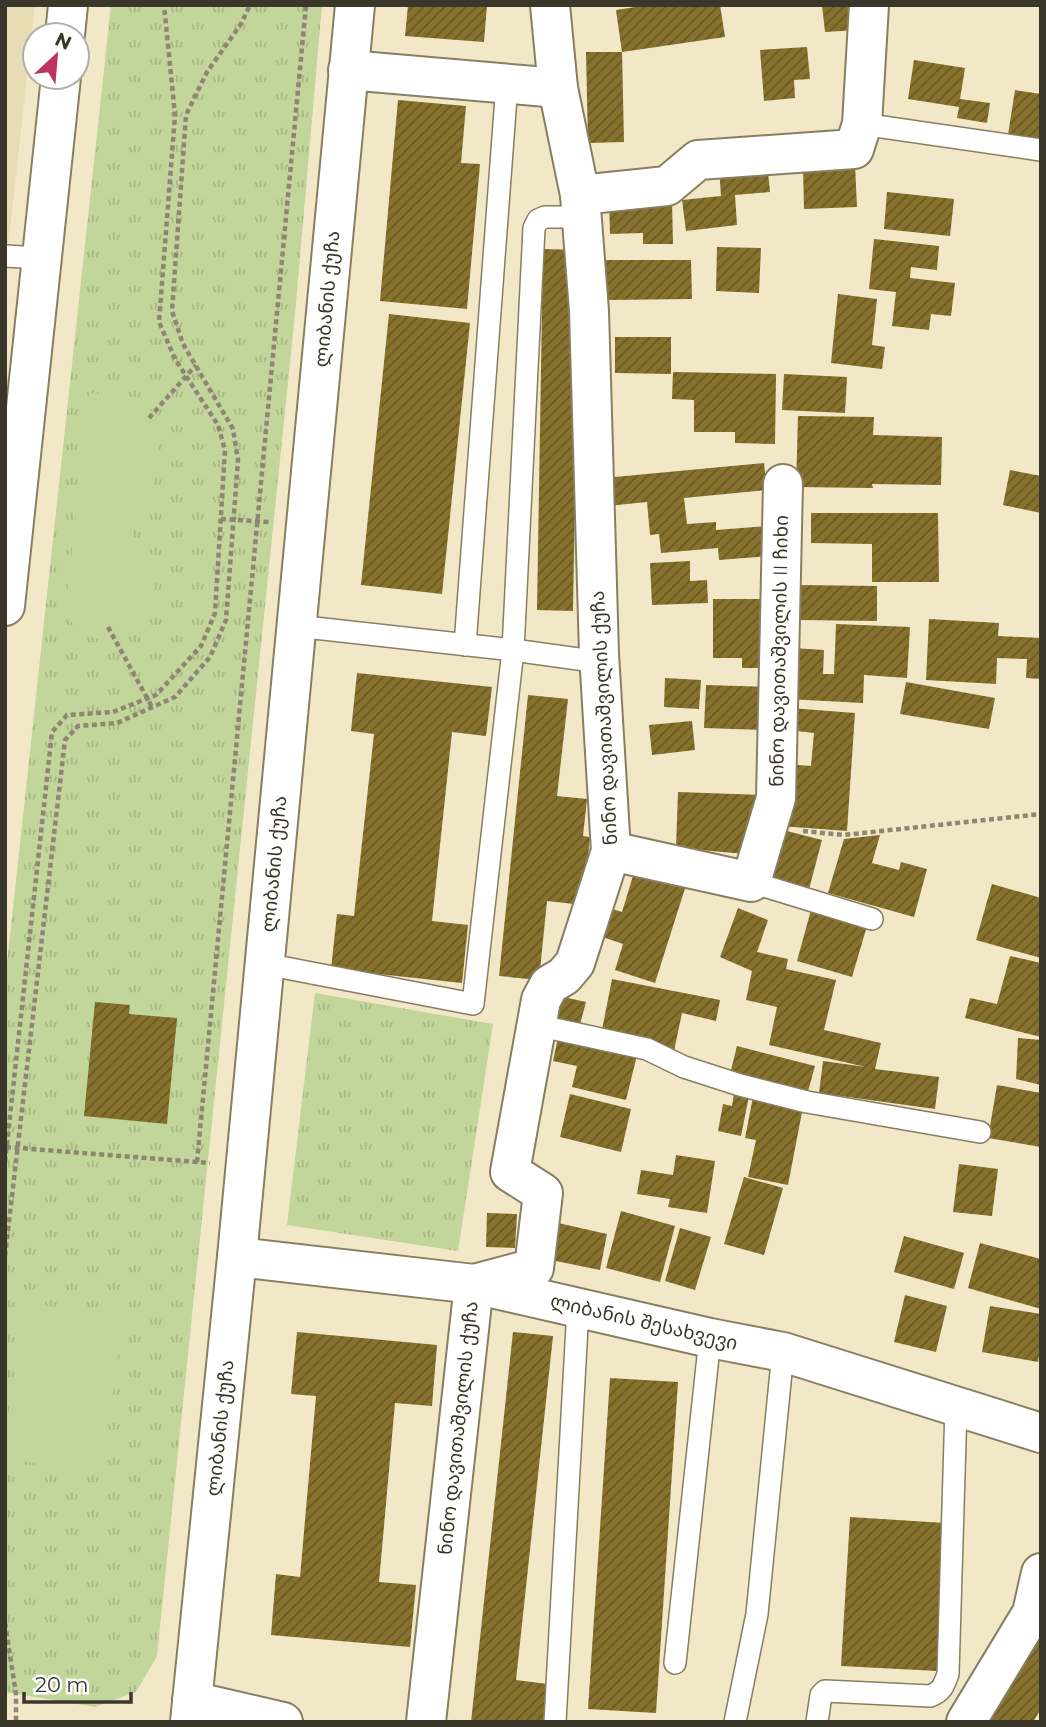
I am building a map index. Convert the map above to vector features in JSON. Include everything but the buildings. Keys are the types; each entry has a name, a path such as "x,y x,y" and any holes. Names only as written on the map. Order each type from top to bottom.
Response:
{"street":[{"name":"ლიბანის ქუჩა","path":"191,1712 237,1257 355,5"},
{"name":"ნინო დავითაშვილის ქუჩა","path":"426,1722 474,1284 534,1268 543,1193 510,1172 536,1025 541,1000 550,985 564,976 575,963 611,851 600,662 589,311 581,206 558,88 550,5"},
{"path":"581,206 667,186 698,160 853,149 862,124 869,5"},
{"path":"348,71 558,88"},
{"path":"5,606 23,257 58,91"},
{"name":"ნინო დავითაშვილის II ჩიხი","path":"751,882 776,798 783,484"},
{"path":"611,851 751,882"},
{"name":"ლიბანის შესახვევი","path":"237,1257 474,1284 783,1352 1041,1433"},
{"path":"966,1722 1032,1613 1041,1573"},
{"path":"191,1712 284,1722"}],"lane":[{"path":"465,645 507,84"},
{"path":"862,124 1041,150"},
{"path":"265,964 472,1004 513,650 534,228 538,220 581,206"},
{"path":"296,626 600,662"},
{"path":"751,882 872,919"},
{"path":"536,1025 648,1049 684,1067 740,1085 807,1101 980,1132"},
{"path":"555,1722 578,1308"},
{"path":"675,1664 710,1338"},
{"path":"735,1722 757,1614 783,1352"},
{"path":"817,1722 821,1695 825,1691 929,1696 939,1693 945,1684 948,1674 956,1406"}],"path":[{"path":"5,1162 52,732 67,715 113,712 156,695 201,646 215,613 225,450 218,425 175,359 159,322 175,115 164,5"},
{"path":"5,1256 65,740 78,726 117,723 174,697 210,657 226,620 238,460 233,429 183,344 172,311 186,115 207,72 242,24 250,5"},
{"path":"6,1147 197,1162 306,5"},
{"path":"149,418 195,365"},
{"path":"221,519 306,523"},
{"path":"108,627 152,707"},
{"path":"768,826 844,835 1041,814"},
{"path":"5,1623 16,1694 16,1722"}],"shaded area":[{"path":"5,5 35,5 33,21 21,21 21,91 25,91 5,275"}],"green space":[{"path":"111,5 322,5 295,314 157,1656 136,1692 95,1707 5,1692 5,982"},
{"path":"89,393 141,398 161,424 152,506 130,519 130,532 155,571 155,590 118,630 99,640 76,629 65,612"},
{"path":"315,993 493,1024 458,1251 287,1225"},
{"path":"24,1303 124,1316 102,1472 5,1459 5,1438"}]}
